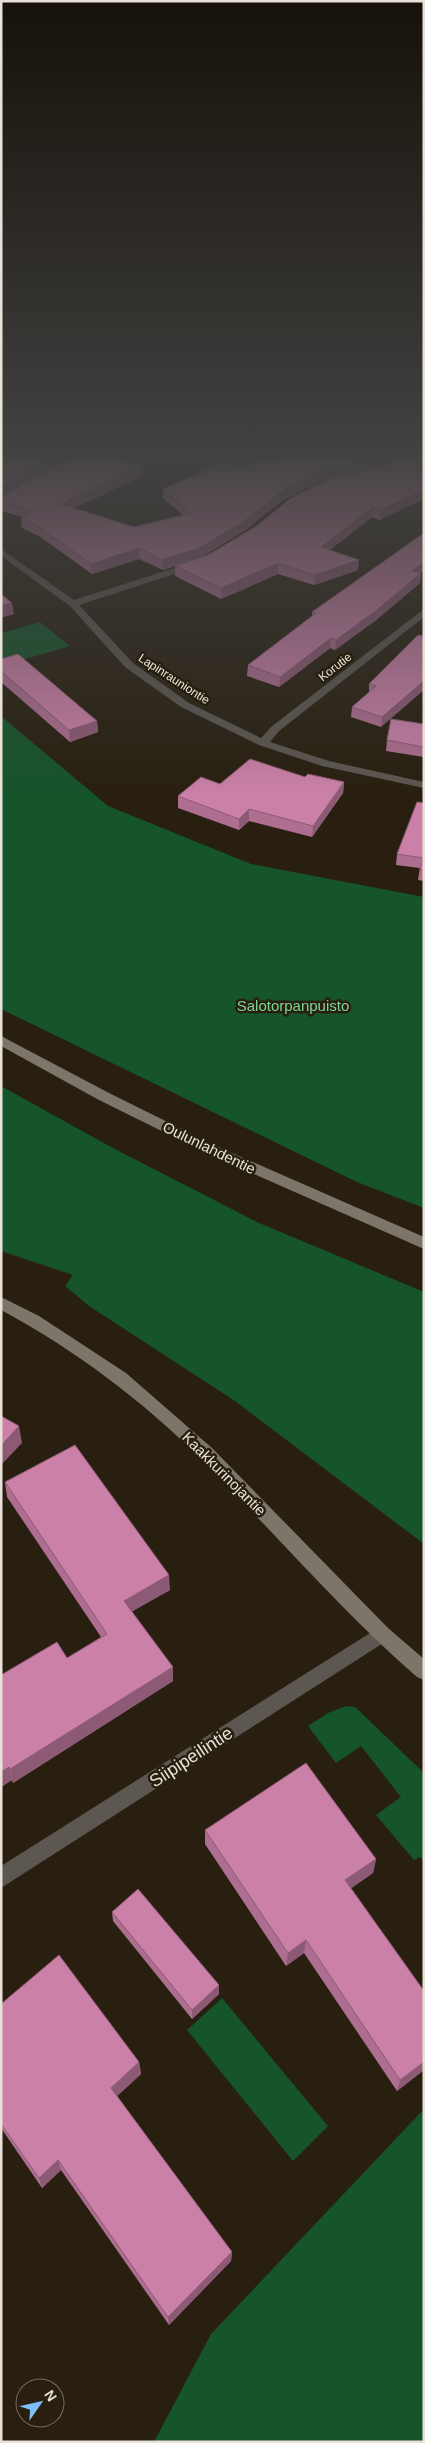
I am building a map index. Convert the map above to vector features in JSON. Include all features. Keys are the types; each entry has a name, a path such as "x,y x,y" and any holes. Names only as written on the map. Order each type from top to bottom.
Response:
{"main road":[{"name":"Oulunlahdentie","path":"1,1040 55,1072 269,1178 424,1243"},
{"name":"Kaakkurinojantie","path":"1,1303 33,1320 120,1378 206,1453 381,1634 424,1671"}],"street":[{"name":"Lapinrauniontie","path":"23,568 73,604 129,666 185,705 263,743 326,764 424,785"},
{"path":"73,604 185,568"},
{"name":"Korutie","path":"263,743 275,729 424,612"},
{"path":"412,622 424,625"},
{"name":"Siipipeilintie","path":"1,1878 381,1634"}],"green space":[{"path":"40,622 70,646 1,666 1,633"},
{"name":"Salotorpanpuisto","path":"1,716 108,806 251,864 424,897 424,1208 357,1182 1,1009"},
{"path":"1,1086 111,1147 259,1223 424,1292 424,1544 235,1401 89,1306 65,1286 73,1275 1,1251"},
{"path":"346,1706 355,1707 424,1773 424,1861 420,1857 414,1860 376,1815 401,1797 361,1746 336,1763 308,1726 328,1713"},
{"path":"222,1998 328,2126 293,2161 187,2030"},
{"path":"424,2109 424,2442 154,2442 211,2334"}],"building":[{"path":"179,568 267,568 221,588"},
{"path":"293,568 336,568 315,575"},
{"path":"374,568 416,568 412,571 421,573 377,610 336,640 331,638 280,677 248,665 316,613 312,612"},
{"path":"1,594 12,603 1,606"},
{"path":"418,635 424,636 424,681 382,717 352,707 376,686 369,684"},
{"path":"18,654 97,721 69,730 1,671 1,659"},
{"path":"391,719 424,724 424,747 387,740"},
{"path":"250,759 305,777 308,774 344,782 313,826 249,809 239,819 178,796 201,777 220,784"},
{"path":"417,802 424,803 424,858 397,854"},
{"path":"424,858 424,870 420,869"},
{"path":"1,1416 19,1426 1,1446"},
{"path":"75,1445 169,1575 124,1601 173,1667 10,1769 9,1767 1,1772 1,1675 57,1642 67,1658 107,1634 5,1482"},
{"path":"306,1763 376,1859 345,1880 424,1991 424,2062 400,2080 306,1940 288,1953 205,1830"},
{"path":"138,1889 219,1985 192,2010 112,1912"},
{"path":"59,1955 139,2062 111,2088 232,2252 168,2317 58,2160 39,2178 1,2124 1,2004"}]}
